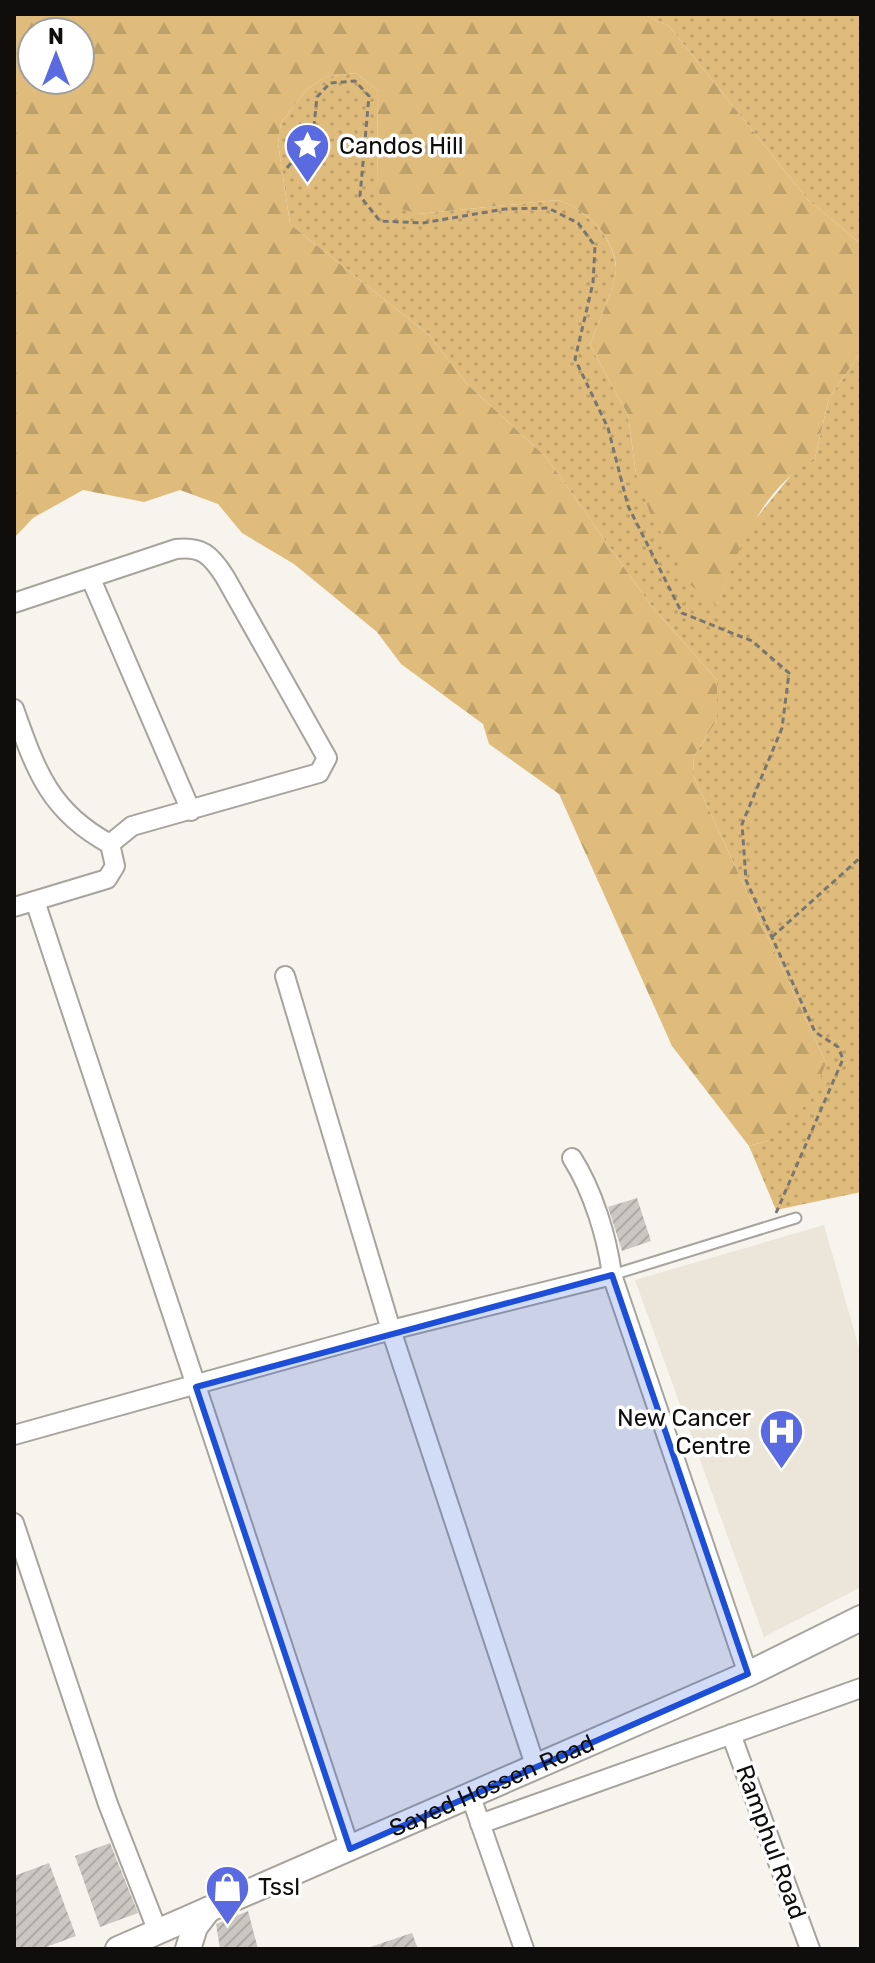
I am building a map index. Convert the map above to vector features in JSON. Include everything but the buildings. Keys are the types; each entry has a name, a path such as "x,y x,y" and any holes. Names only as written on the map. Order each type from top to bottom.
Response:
{"main road":[{"name":"Sayed Hossen Road","path":"118,1949 748,1674 861,1618"},
{"path":"158,1932 187,1949 195,1927 208,1910"}],"street":[{"path":"14,603 176,549 193,547 205,552 225,577 327,758 319,773 132,826 110,844"},
{"path":"91,579 191,811"},
{"path":"14,709 31,756 52,797 80,828 110,844 115,866 107,879 14,907"},
{"path":"35,901 350,1849"},
{"path":"285,976 391,1330 535,1765"},
{"path":"572,1158 586,1187 609,1254 612,1275 748,1674"},
{"path":"14,1435 196,1387 391,1330 612,1275"},
{"path":"14,1523 108,1804 158,1932"},
{"path":"480,1824 861,1688"},
{"name":"Ramphul Road","path":"731,1734 810,1949"},
{"path":"470,1794 524,1949"}],"lane":[{"path":"612,1275 796,1218"}],"path":[{"path":"287,168 313,135 317,97 330,83 355,81 369,96 360,196 380,221 422,223 505,209 548,208 578,223 595,246 593,283 575,359 608,428 628,506 682,613 752,641 789,673 782,728 742,824 746,880 815,1032 838,1047 843,1059 770,1226"},
{"path":"772,937 861,857"}],"highlighted area":[{"path":"612,1275 748,1674 350,1849 196,1387"}],"shaded area":[{"name":"New Cancer Centre","path":"824,1225 861,1355 861,1587 764,1637 635,1280"}],"green space":[{"path":"14,14 643,14 669,26 808,200 861,244 861,352 829,398 815,458 780,486 766,504 743,543 717,606 688,583 650,513 636,474 628,415 590,345 610,294 616,267 610,245 597,225 579,210 558,200 418,214 382,203 377,184 378,91 356,73 325,77 306,90 281,123 278,143 290,224 429,335 468,385 547,458 649,603 717,680 717,720 694,756 693,775 826,1063 811,1100 767,1141 749,1146 672,1046 559,794 489,744 483,724 401,664 377,632 294,564 242,533 218,504 180,490 144,502 83,490 33,518 14,538"},
{"path":"643,14 861,14 861,244 808,200 669,26"},
{"path":"356,73 378,91 377,184 418,214 558,200 579,210 604,235 616,268 610,295 590,345 628,415 636,474 717,605 745,532 797,468 815,458 829,398 861,352 861,1192 776,1210 749,1146 767,1141 826,1063 693,775 694,756 717,720 717,680 649,603 547,458 468,385 429,335 290,224 278,143 281,123 306,90 325,77"}],"place":[{"name":"Candos Hill","path":"308,185"},
{"name":"New Cancer Centre","path":"782,1471"},
{"name":"Tssl","path":"227,1926"}]}
